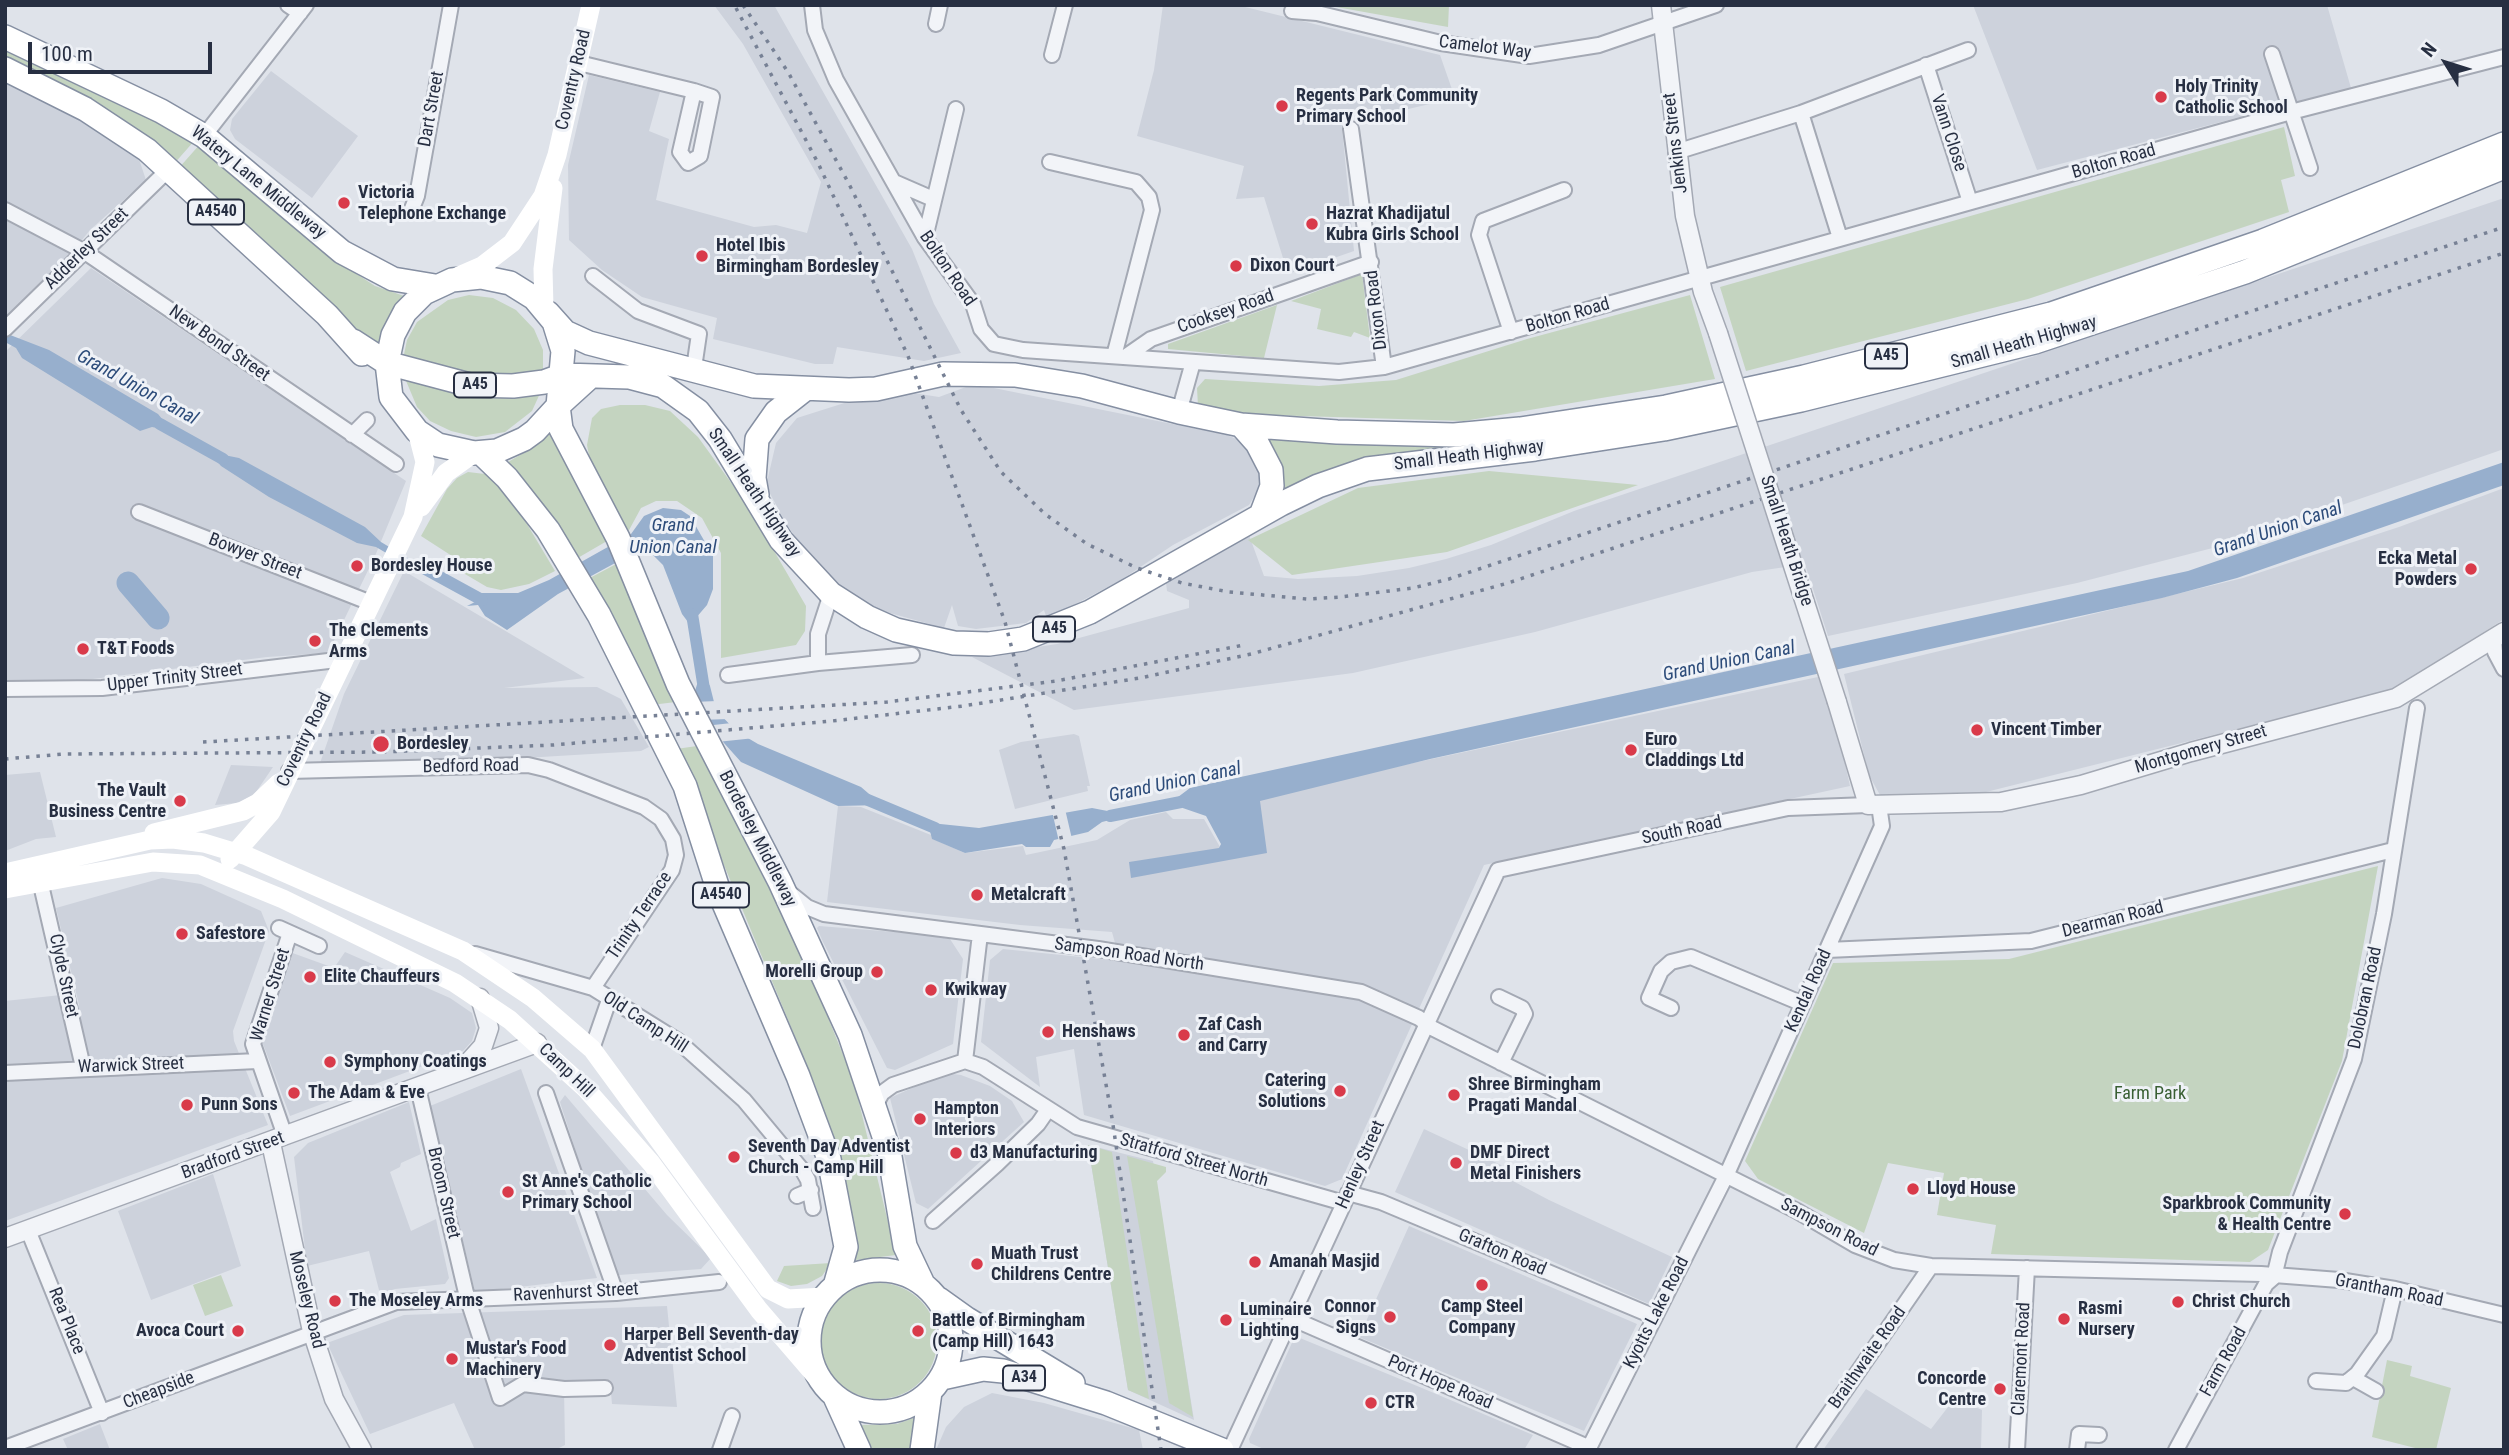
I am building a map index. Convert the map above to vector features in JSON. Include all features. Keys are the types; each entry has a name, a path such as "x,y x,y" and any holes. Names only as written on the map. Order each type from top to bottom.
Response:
{"highway":[{"name":"Watery Lane Middleway","path":"5,37 161,111 204,136 342,252 393,279 444,283"},
{"name":"A4540","path":"5,69 85,109 147,150 353,341 417,431 449,449 477,453 507,478 548,530 599,615 685,786 719,892 798,1076 829,1158 846,1247 830,1291"},
{"name":"Small Heath Highway","path":"546,311 565,332 589,342 754,386 804,390 876,389 943,374 1015,375 1082,386 1179,412 1241,425 1337,432 1454,435 1520,429 1667,407 1792,379 2051,314 2288,231 2504,144"},
{"name":"Small Heath Highway","path":"591,376 647,380 682,398 698,411 720,439 781,540 831,594 867,617 922,638 954,643 989,644 1023,639 1090,612 1261,515 1318,486 1367,469 1535,449 1664,429 1801,400 2035,342 2245,272 2504,167"},
{"name":"A4540","path":"444,283 496,278 523,289 546,311 562,342 563,375 558,406"},
{"path":"391,397 387,363 398,323 414,302 444,283"},
{"name":"A45","path":"353,341 387,363 470,385 513,386 544,382 563,375 591,376"},
{"path":"477,453 498,451 524,439 591,376"},
{"path":"759,505 754,478 758,439 776,412 804,390"},
{"name":"Bordesley Middleway","path":"558,406 561,429 618,538 678,684 827,981 876,1104 889,1151 905,1245 928,1289"},
{"path":"1241,425 1263,452 1272,470 1272,486 1261,515"},
{"path":"859,1450 810,1358 809,1332 830,1291 869,1271 906,1275 928,1289 946,1314 951,1335 950,1357 936,1385 922,1450"},
{"name":"A34","path":"928,1289 967,1319 1106,1403"},
{"name":"A34","path":"936,1385 983,1369 1003,1371 1106,1403 1222,1450"},
{"path":"828,1389 853,1408 873,1413 904,1408 936,1385"}],"main road":[{"name":"Coventry Road","path":"546,311 544,257 557,155 591,5"},
{"name":"Coventry Road","path":"444,283 482,266 512,243 542,196 557,155"},
{"name":"Coventry Road","path":"276,869 263,841 271,812 413,516 425,462 417,431"},
{"name":"Coventry Road","path":"413,516 446,473 477,453"},
{"path":"5,873 121,846 150,834 243,811 265,797 289,771"},
{"name":"Coventry Road","path":"220,871 271,812"},
{"name":"Camp Hill","path":"121,846 173,839 204,843 235,852 463,951 559,1018 592,1049 768,1289 788,1298 830,1291"},
{"name":"Camp Hill","path":"5,890 153,862 200,864 425,967 480,998 537,1043 586,1089 651,1163 759,1310 828,1389"},
{"path":"537,1043 559,1018"}],"street":[{"name":"Dart Street","path":"411,211 417,196 451,5"},
{"name":"Bolton Road","path":"812,5 816,30 826,61 925,237 973,304 981,329 994,344 1023,350 1339,372 1384,368 2291,112 2504,57"},
{"path":"936,24 940,5"},
{"path":"1052,55 1065,5"},
{"name":"Jenkins Street","path":"1661,5 1685,216 1700,278"},
{"name":"Camelot Way","path":"1292,11 1317,13 1441,43 1529,56 1599,45 1664,25 1716,5"},
{"path":"204,136 298,8"},
{"path":"1676,152 1801,113 1969,50"},
{"path":"2272,54 2310,168"},
{"path":"579,63 694,91"},
{"name":"Vann Close","path":"1926,65 1970,202"},
{"path":"925,237 956,109"},
{"path":"1801,113 1840,239"},
{"name":"Dixon Road","path":"1351,129 1384,368"},
{"path":"1049,162 1136,182 1149,197 1152,210 1120,356"},
{"name":"Adderley Street","path":"7,327 169,169"},
{"path":"894,182 933,200"},
{"path":"1511,332 1479,235 1483,221 1564,190"},
{"name":"New Bond Street","path":"5,210 85,252 396,464"},
{"name":"Cooksey Road","path":"1120,356 1150,339 1371,262"},
{"path":"593,276 638,311 699,334 694,368"},
{"name":"Small Heath Bridge","path":"1700,278 1837,702 1874,805"},
{"path":"1179,412 1193,362"},
{"path":"352,435 367,420"},
{"name":"Bowyer Street","path":"139,512 372,603"},
{"path":"818,663 818,634 831,594"},
{"path":"2499,635 2495,652 2504,668"},
{"name":"Montgomery Street","path":"1874,805 2001,802 2081,785 2191,751 2396,698 2499,635"},
{"path":"728,675 818,663 912,655"},
{"name":"Upper Trinity Street","path":"5,689 102,688 345,659"},
{"name":"Dolobran Road","path":"2274,1277 2280,1252 2354,1059 2384,914 2417,708"},
{"name":"Bedford Road","path":"289,771 528,765 549,770 644,807 661,819 673,839"},
{"name":"South Road","path":"1491,880 1497,870 1506,866 1788,808 1874,805"},
{"name":"Kendal Road","path":"1726,1176 1882,826 1874,805"},
{"name":"Trinity Terrace","path":"593,988 672,870 676,855 673,839"},
{"name":"Dearman Road","path":"1827,950 2031,941 2393,850"},
{"name":"Henley Street","path":"1230,1450 1491,880"},
{"name":"Sampson Road North","path":"780,883 797,901 824,914 1098,949 1342,987 1361,992 1426,1023"},
{"name":"Clyde Street","path":"41,885 83,1068"},
{"name":"Warner Street","path":"278,1139 253,1044 285,930 319,946"},
{"path":"876,1104 882,1093 893,1085 965,1061 980,934"},
{"name":"Old Camp Hill","path":"463,951 593,988 678,1041 744,1100 803,1171 804,1193 813,1208"},
{"path":"1671,1008 1649,998 1661,971 1671,962 1691,957 1803,1004"},
{"path":"1499,997 1522,1008 1525,1014 1501,1063"},
{"name":"Bradford Street","path":"460,1071 483,1046 487,1033 486,1013 480,998"},
{"path":"592,1049 609,1000"},
{"name":"Sampson Road","path":"1426,1023 1797,1211 1855,1245 1894,1260 1931,1266 2274,1277"},
{"name":"Bradford Street","path":"5,1238 537,1043"},
{"name":"Warwick Street","path":"5,1073 257,1061"},
{"name":"Stratford Street North","path":"965,1061 983,1067 1047,1111 1077,1127 1346,1198"},
{"name":"Broom Street","path":"418,1088 467,1297 500,1398 523,1384 564,1389 605,1388"},
{"path":"546,1093 616,1293"},
{"path":"933,1221 997,1164 1038,1124 1047,1111"},
{"name":"Moseley Road","path":"278,1139 312,1331 334,1399 362,1450"},
{"name":"Kyotts Lake Road","path":"1589,1449 1726,1176"},
{"name":"Grafton Road","path":"1346,1198 1381,1202 1655,1317"},
{"name":"Rea Place","path":"28,1230 102,1413"},
{"name":"Braithwaite Road","path":"1804,1450 1931,1266"},
{"name":"Claremont Road","path":"2017,1450 2027,1268"},
{"name":"Grantham Road","path":"2274,1277 2339,1280 2395,1289 2504,1315"},
{"name":"Farm Road","path":"2176,1450 2266,1284 2274,1277"},
{"name":"Ravenhurst Street","path":"312,1331 396,1302 616,1293 719,1282"},
{"path":"2316,1381 2346,1383 2353,1378 2384,1336 2395,1289"},
{"name":"Port Hope Road","path":"1291,1318 1589,1449"},
{"name":"Cheapside","path":"5,1448 312,1331"},
{"path":"2353,1378 2376,1391"},
{"path":"720,1450 732,1416"},
{"path":"2077,1450 2079,1434 2099,1435"}],"shaded area":[{"path":"714,5 774,5 912,249 934,304 961,353 924,361 837,347 833,364 815,364 713,339 717,318 642,297 602,270 569,240 568,165 589,75 660,92 649,131 669,139 656,200 754,227 776,225 807,233 821,182 743,44"},
{"name":"Regents Park Community Primary School","path":"1163,5 1237,5 1440,55 1455,98 1383,115 1341,118 1354,251 1288,274 1264,197 1236,199 1244,166 1137,136 1154,70"},
{"name":"Holy Trinity Catholic School","path":"1973,5 2327,5 2351,88 2037,170"},
{"path":"271,71 358,136 312,198 235,139 230,130 232,119"},
{"path":"5,81 79,117 138,156 146,180 90,230 62,265 5,321"},
{"path":"2504,198 2504,449 2232,543 2077,583 1828,636 1805,564 1752,572 1535,632 1353,673 1074,710 972,657 1057,644 1189,608 1189,600 1167,591 1166,582 1249,535 1264,576 1298,579 1357,576 1446,559 1491,545 1574,511"},
{"path":"91,268 406,481 375,556 328,653 267,657 69,682 5,682 5,352"},
{"path":"974,384 1227,435 1250,445 1258,460 1262,484 1249,505 1173,545 1121,580 1047,619 1044,610 1026,623 976,629 958,626 952,605 944,628 879,610 837,583 798,542 783,518 766,486 776,443 797,418 857,399 907,392 939,397"},
{"name":"Vincent Timber","path":"2504,488 2504,619 2397,689 1978,794 1880,795 1869,775 1844,674 2243,578 2399,527"},
{"path":"404,571 585,678 504,688 597,687 621,699 649,747 641,751 541,757 319,766 344,694"},
{"path":"1818,677 1839,737 1850,786 1484,865 1342,1179 1325,1186 1084,1115 1074,1049 1036,1057 1040,1087 981,1042 990,960 1003,949 1120,961 1112,932 1020,925 827,902 838,806 861,807 931,835 933,839 965,853 1023,846 1026,855 1097,840 1130,820 1166,812 1173,819 1204,819 1224,854 1248,798"},
{"path":"1074,734 1079,736 1090,786 1087,786 1088,791 1015,809 999,750 1021,742"},
{"path":"231,765 273,767 254,795 237,803 215,805"},
{"path":"40,772 56,837 36,839 5,851 5,775"},
{"path":"162,878 201,884 261,911 269,931 233,1031 234,1041 268,1125 5,1221 5,1001 61,995 65,1006 79,1005 56,908"},
{"path":"819,926 950,939 963,959 953,1044 895,1070 887,1068 823,942 817,928"},
{"path":"287,951 334,968 345,952 450,998 472,1013 476,1028 472,1041 463,1051 290,1116 260,1036"},
{"name":"St Anne's Catholic Primary School","path":"521,1069 597,1278 475,1292 430,1106"},
{"path":"945,1073 961,1075 990,1086 1012,1101 1024,1122 928,1209 916,1203 890,1098"},
{"path":"565,1095 667,1215 711,1258 701,1269 619,1275 605,1244 560,1102"},
{"path":"409,1102 421,1154 401,1163 400,1167 390,1172 411,1231 436,1219 449,1278 445,1284 395,1289 380,1294 369,1251 307,1266 294,1157 308,1143"},
{"path":"1424,1129 1501,1165 1511,1180 1549,1200 1672,1257 1649,1304 1395,1192"},
{"path":"1088,1145 1153,1161 1194,1420 1128,1390"},
{"path":"213,1174 241,1266 151,1300 118,1211"},
{"path":"1409,1226 1637,1324 1584,1431 1359,1337"},
{"path":"667,1306 677,1407 612,1404 610,1381 553,1381 564,1389 565,1445 555,1450 475,1450 454,1403 370,1434 327,1343 404,1315"},
{"path":"1295,1336 1533,1435 1524,1450 1266,1450 1250,1443 1249,1439"},
{"path":"1866,1389 1931,1429 1955,1398 1982,1410 1981,1450 1823,1450"},
{"path":"992,1393 1044,1403 1139,1430 1143,1450 936,1450 946,1427 964,1407"},
{"path":"100,1424 110,1450 68,1450 63,1439"}],"green space":[{"path":"1325,5 1449,5 1448,27"},
{"path":"5,47 195,140 173,165 5,60"},
{"path":"2284,127 2295,176 2281,180 2289,212 2028,299 1746,371 1720,287"},
{"path":"201,143 343,265 375,286 407,297 376,349 178,169"},
{"path":"2389,199 2244,263 2064,323 1763,405 1279,496 1262,435 1407,441 1824,380"},
{"path":"1362,274 1370,338 1354,332 1351,337 1317,329 1321,309 1291,301"},
{"path":"469,295 493,298 516,310 534,329 543,350 543,373 491,379 403,359 407,340 417,322 448,300"},
{"path":"1690,295 1715,379 1464,421 1235,414 1198,406 1197,388 1205,379 1319,386 1396,380 1527,339"},
{"path":"1277,305 1264,358 1168,349 1168,344"},
{"path":"404,376 542,389 532,411 505,432 476,437 451,431 430,421 417,407"},
{"path":"620,405 645,405 670,411 698,437 748,506 806,606 805,631 796,645 721,658 721,553 702,518 677,501 656,501 641,508 628,532 591,466 587,445 592,418 601,409"},
{"path":"550,432 607,541 576,559 522,477 508,462 534,447"},
{"path":"1489,471 1638,485 1447,552 1292,575 1248,540 1358,488"},
{"path":"468,472 485,474 498,483 515,504 555,571 529,584 501,590 487,587 448,564 452,556 421,536 447,489 457,478"},
{"path":"620,562 676,702 651,705 586,580"},
{"path":"697,746 804,958 854,1082 896,1255 856,1260 847,1185 815,1085 676,749"},
{"name":"Farm Park","path":"2378,866 2342,1061 2268,1250 2250,1262 1991,1254 1996,1225 1937,1215 1944,1173 1888,1163 1864,1233 1758,1179 1745,1161 1833,963 2009,959"},
{"path":"1088,1145 1112,1152 1149,1399 1128,1390"},
{"path":"1127,1156 1166,1167 1166,1172 1157,1181 1193,1417 1169,1403"},
{"path":"831,1263 822,1276 807,1284 791,1286 777,1281 784,1266"},
{"path":"221,1275 233,1306 205,1316 193,1285"},
{"path":"879,1283 901,1288 920,1300 932,1319 937,1341 932,1363 920,1382 901,1394 879,1399 857,1394 838,1382 826,1363 821,1341 826,1319 838,1300 857,1288"},
{"path":"2387,1360 2412,1366 2410,1376 2451,1388 2436,1450 2423,1450 2372,1437"},
{"path":"919,1416 917,1450 870,1450 860,1425 897,1424"}],"water":[{"path":"5,333 49,350 158,414 172,431 152,427 140,431 22,358 16,348 5,342"},
{"path":"209,452 239,458 365,527 381,542 431,572 405,564 376,547 357,543 269,497 221,466"},
{"path":"2504,462 2504,485 2237,578 2162,598 1430,759 1260,801 1267,853 1131,878 1129,862 1219,848 1221,844 1206,816 1174,805 1166,807 1165,803 1190,788 2188,571"},
{"name":"Grand Union Canal","path":"663,508 681,510 690,516 713,556 713,589 707,605 695,619 694,630 682,614 663,565 648,550 641,549 558,594 507,630 485,616 478,605 467,606 475,602 468,593 518,593 549,580 631,534 644,516"},
{"path":"701,672 710,686 716,710 736,731 758,744 861,787 882,805 838,806 741,762 707,724 694,694"},
{"path":"1092,808 1123,814 1122,817 1102,822 1088,832 1054,840 1050,847 1026,847 1022,844 965,853 932,839 930,831 921,822 979,828"}],"pier":[{"path":"717,701 728,719 700,720 693,702"},
{"path":"732,723 755,738 717,742 704,726"},
{"path":"1065,809 1072,839 1059,842 1052,811"}],"waterway":[{"name":"Grand Union Canal","path":"160,424 223,459"},
{"name":"Grand Union Canal","path":"418,565 482,600"},
{"path":"128,583 158,618"},
{"name":"Grand Union Canal","path":"692,614 704,689"},
{"name":"Grand Union Canal","path":"868,800 935,828"},
{"name":"Grand Union Canal","path":"1110,816 1181,802"}],"railway":[{"path":"743,5 788,72 849,184 961,410 1001,472 1045,514 1087,544 1137,568 1182,583 1229,592 1307,599 1341,597 1413,588 1449,579 2504,227"},
{"path":"736,8 818,163 908,356 1005,622 1064,849 1112,1118 1161,1450"},
{"path":"5,759 64,754 382,752 553,745 832,721 963,706 1140,678 1251,654 1508,583 2504,253"},
{"path":"203,742 887,702 1056,681 1244,645"}],"place":[{"name":"Holy Trinity Catholic School","path":"2161,97"},
{"name":"Regents Park Community Primary School","path":"1282,106"},
{"name":"Victoria Telephone Exchange","path":"344,203"},
{"name":"Hazrat Khadijatul Kubra Girls School","path":"1312,224"},
{"name":"Hotel Ibis Birmingham Bordesley","path":"702,256"},
{"name":"Dixon Court","path":"1236,266"},
{"name":"Bordesley House","path":"357,566"},
{"name":"Ecka Metal Powders","path":"2471,569"},
{"name":"The Clements Arms","path":"315,641"},
{"name":"T&T Foods","path":"83,649"},
{"name":"Vincent Timber","path":"1977,730"},
{"name":"Bordesley","path":"381,744"},
{"name":"Euro Claddings Ltd","path":"1631,750"},
{"name":"The Vault Business Centre","path":"180,801"},
{"name":"Metalcraft","path":"977,895"},
{"name":"Safestore","path":"182,934"},
{"name":"Morelli Group","path":"877,972"},
{"name":"Elite Chauffeurs","path":"310,977"},
{"name":"Kwikway","path":"931,990"},
{"name":"Henshaws","path":"1048,1032"},
{"name":"Zaf Cash and Carry","path":"1184,1035"},
{"name":"Symphony Coatings","path":"330,1062"},
{"name":"Catering Solutions","path":"1340,1091"},
{"name":"The Adam & Eve","path":"294,1093"},
{"name":"Shree Birmingham Pragati Mandal","path":"1454,1095"},
{"name":"Punn Sons","path":"187,1105"},
{"name":"Hampton Interiors","path":"920,1119"},
{"name":"d3 Manufacturing","path":"956,1153"},
{"name":"Seventh Day Adventist Church - Camp Hill","path":"734,1157"},
{"name":"DMF Direct Metal Finishers","path":"1456,1163"},
{"name":"Lloyd House","path":"1913,1189"},
{"name":"St Anne's Catholic Primary School","path":"508,1192"},
{"name":"Sparkbrook Community & Health Centre","path":"2345,1214"},
{"name":"Amanah Masjid","path":"1255,1262"},
{"name":"Muath Trust Childrens Centre","path":"977,1264"},
{"name":"Camp Steel Company","path":"1482,1285"},
{"name":"The Moseley Arms","path":"335,1301"},
{"name":"Christ Church","path":"2178,1302"},
{"name":"Connor Signs","path":"1390,1317"},
{"name":"Rasmi Nursery","path":"2064,1319"},
{"name":"Luminaire Lighting","path":"1226,1320"},
{"name":"Avoca Court","path":"238,1331"},
{"name":"Battle of Birmingham (Camp Hill) 1643","path":"918,1331"},
{"name":"Harper Bell Seventh-day Adventist School","path":"610,1345"},
{"name":"Mustar's Food Machinery","path":"452,1359"},
{"name":"Concorde Centre","path":"2000,1389"},
{"name":"CTR","path":"1371,1403"}]}
